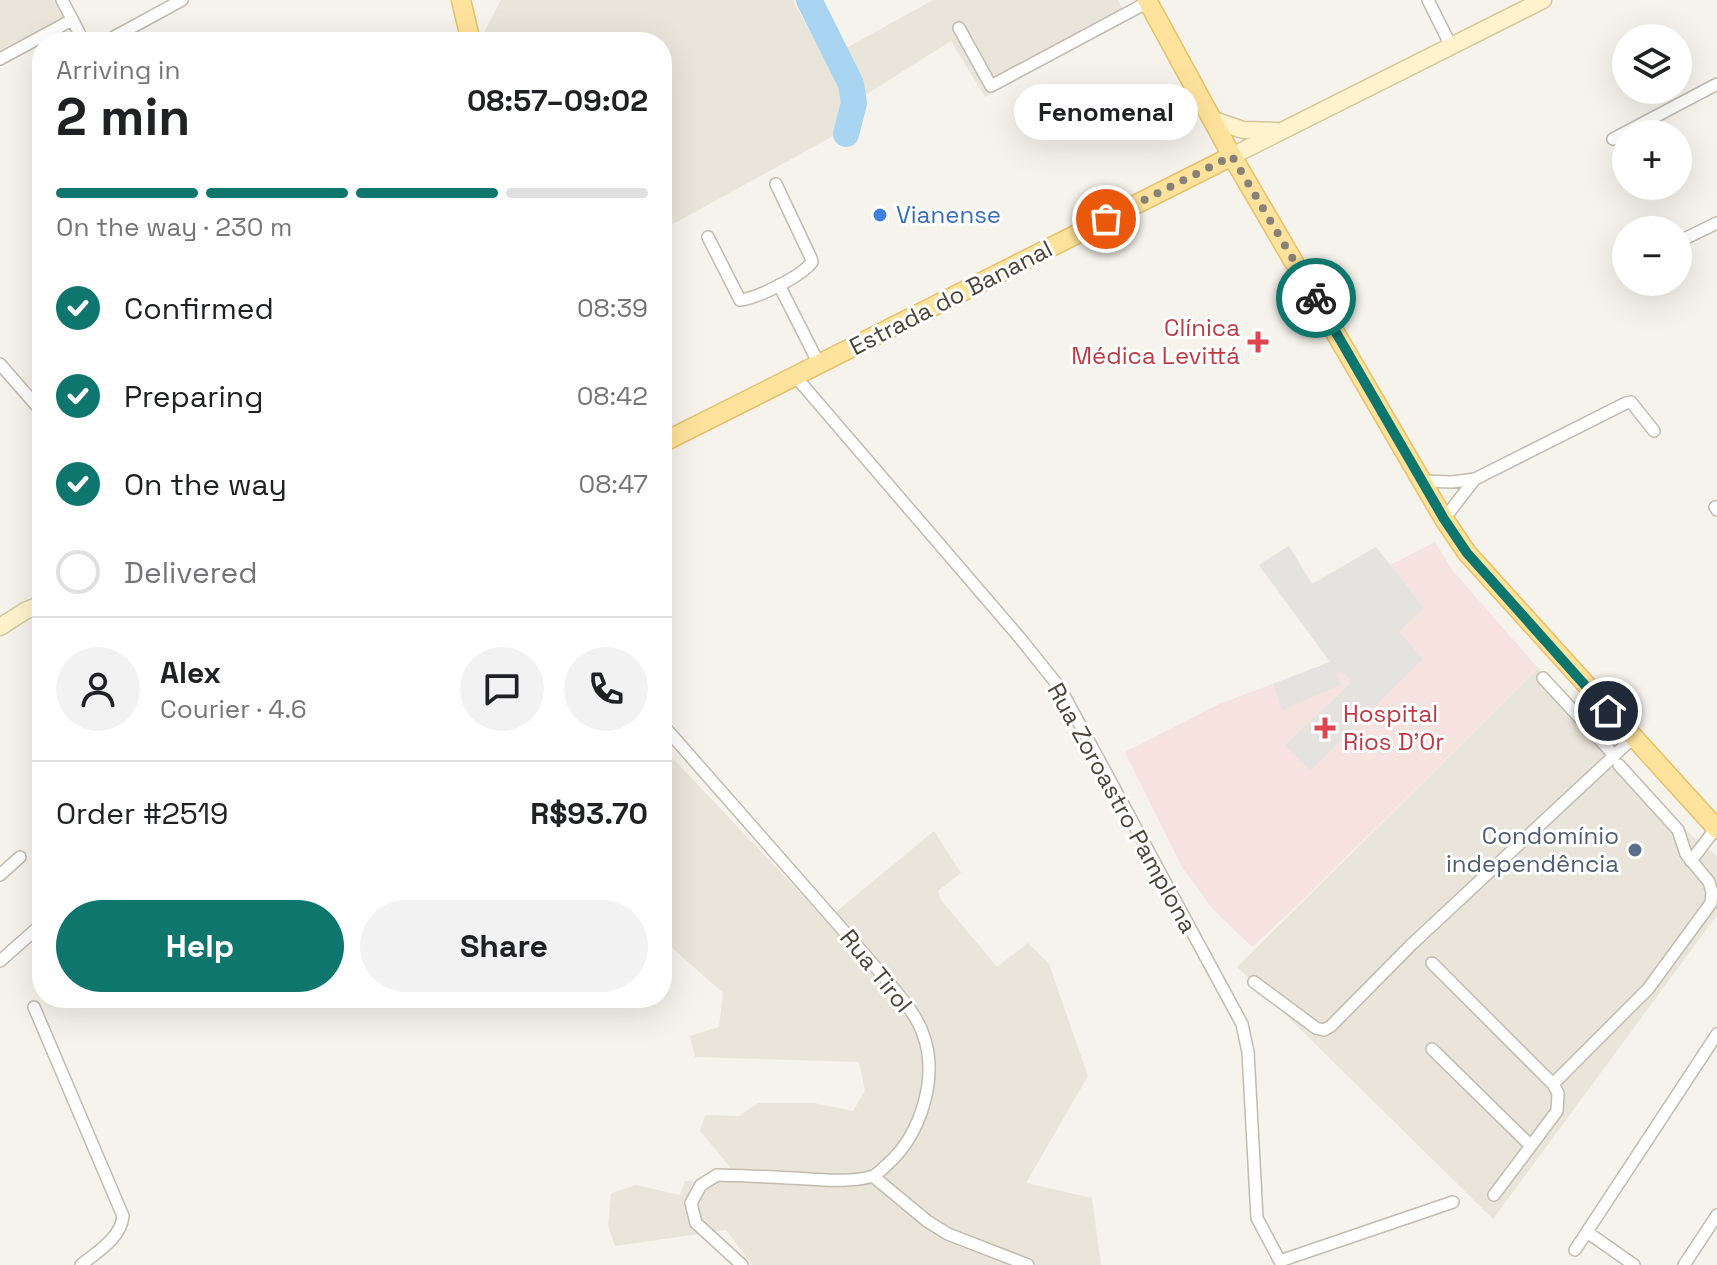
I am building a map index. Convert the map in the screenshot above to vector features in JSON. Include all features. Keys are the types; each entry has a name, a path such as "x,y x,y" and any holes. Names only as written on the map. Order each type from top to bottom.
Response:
{"main road":[{"path":"461,0 469,32"},
{"path":"1147,1 1232,156 1444,519 1467,553 1716,829"},
{"name":"Estrada do Bananal","path":"672,438 1232,156"}],"street":[{"path":"62,0 79,32"},
{"path":"123,32 182,0"},
{"path":"1428,0 1451,46"},
{"name":"Estrada do Bananal","path":"1232,156 1543,0"},
{"path":"959,28 991,86 1147,1"},
{"path":"50,32 72,20"},
{"path":"0,59 32,42"},
{"path":"1649,120 1717,84"},
{"name":"Estrada do Bananal","path":"1214,120 1243,130 1283,130"},
{"path":"708,237 740,300 779,285 808,268 812,262 776,184"},
{"path":"1692,235 1717,223"},
{"path":"779,285 819,364"},
{"path":"0,364 32,401"},
{"name":"Rua Zoroastro Pamplona","path":"795,376 1060,688 1242,1024 1248,1052 1257,1218 1281,1263"},
{"path":"1422,481 1475,479 1626,403 1635,405 1654,431"},
{"path":"1444,519 1475,479"},
{"path":"0,627 32,608"},
{"path":"1543,678 1678,830 1686,854 1709,882 1712,892 1711,903 1648,989 1553,1084"},
{"name":"Rua Tirol","path":"672,735 886,979 912,1013 924,1035 928,1060 922,1112 896,1157 874,1177"},
{"path":"1254,982 1316,1028 1324,1030 1331,1026 1411,945 1616,760 1633,738"},
{"path":"1691,861 1716,829"},
{"path":"0,875 20,857"},
{"path":"2,956 32,932"},
{"path":"1432,963 1553,1084 1558,1093 1557,1111 1494,1195"},
{"path":"34,1008 123,1216 123,1225 111,1240 81,1265"},
{"path":"1575,1250 1717,1034"},
{"path":"1432,1049 1531,1146"},
{"path":"742,1265 696,1223 691,1203 708,1178 717,1175 840,1180 874,1177 927,1221 948,1234 1028,1265"},
{"path":"1281,1263 1453,1202"},
{"path":"1684,1265 1717,1215"},
{"path":"1587,1232 1634,1265"}],"shaded area":[{"path":"0,0 54,0 65,21 47,32 32,32 32,41 0,60"},
{"path":"501,0 793,0 832,73 828,58 933,0 1118,0 1128,18 985,97 951,41 853,103 839,86 847,102 837,134 672,225 672,32 484,32"},
{"name":"Hospital Rios D'Or","path":"1435,542 1453,571 1538,668 1252,947 1212,908 1182,867 1125,752 1219,704 1330,662 1259,565 1289,546 1312,584 1376,547 1390,565"},
{"path":"1289,546 1312,584 1376,547 1424,608 1399,632 1423,659 1310,771 1285,745 1350,684 1350,680 1345,673 1336,672 1341,685 1282,710 1273,684 1330,662 1259,565"},
{"path":"1538,668 1691,835 1717,856 1717,915 1493,1219 1237,967"},
{"path":"672,758 826,920 934,831 961,873 938,891 941,900 997,967 1028,943 1049,964 1088,1076 1026,1183 1092,1198 1101,1265 752,1265 726,1230 615,1246 608,1226 611,1193 636,1185 680,1195 685,1181 716,1182 730,1167 700,1131 705,1115 739,1116 758,1103 814,1103 853,1111 865,1090 859,1062 695,1057 690,1036 719,1027 723,993 672,948"}],"waterway":[{"path":"809,0 851,84 854,103 846,134"}],"way so far":[{"path":"1106,219 1232,156 1316,298"}],"place":[{"name":"Vianense","path":"880,215"},
{"name":"Fenomenal","path":"1106,219"},
{"name":"Clínica Médica Levittá","path":"1258,342"},
{"name":"Hospital Rios D'Or","path":"1325,728"},
{"name":"Condomínio independência","path":"1635,850"}],"route":[{"path":"1316,298 1444,519 1467,553 1608,711"}]}
